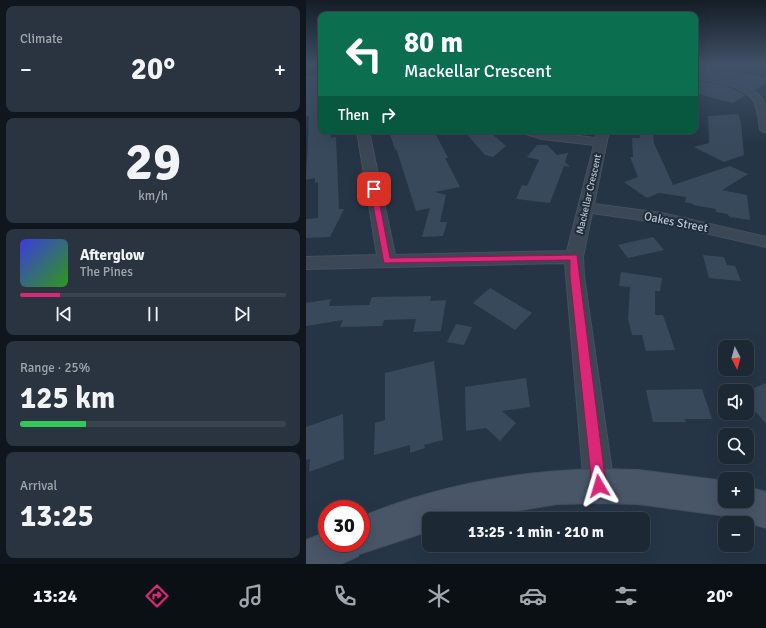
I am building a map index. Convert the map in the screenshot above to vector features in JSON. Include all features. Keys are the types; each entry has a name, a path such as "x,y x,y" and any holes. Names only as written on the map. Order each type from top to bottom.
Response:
{"street":[{"path":"749,91 758,101 766,130"},
{"path":"364,134 387,261"},
{"path":"536,134 542,136 602,137"},
{"name":"Mackellar Crescent","path":"599,486 574,257 602,137"},
{"name":"Oakes Street","path":"585,207 662,218 766,242"},
{"path":"306,263 574,257"},
{"path":"370,532 382,527 472,500 557,487 638,487 718,498"},
{"path":"754,507 766,510"},
{"path":"306,560 324,552"}],"building":[{"path":"306,91 318,91 318,134 331,134 331,138 336,137 339,209 344,209 330,237 306,238 306,219 318,218 318,182 315,183 315,178 306,180 309,116 306,116"},
{"path":"698,91 738,91 746,95 733,103 698,94"},
{"path":"738,114 741,122 744,155 724,162 694,147 709,143 708,116"},
{"path":"390,134 436,134 448,158 445,158 460,187 435,192 446,195 440,222 447,222 443,236 422,237 430,208 416,211 398,154 396,149 395,150"},
{"path":"467,134 492,134 506,146 493,157 485,155"},
{"path":"640,134 653,134 654,143 673,185 730,166 748,174 722,190 747,195 750,220 730,217 727,214 716,212 716,209 693,205 685,202 686,197 659,193 647,198 624,182 638,177 630,157 633,157 632,138 640,138"},
{"path":"546,144 557,155 568,153 565,162 570,167 564,166 550,203 516,199 522,185 527,186 539,160 527,157 537,145"},
{"path":"653,237 664,250 628,258 618,245"},
{"path":"703,255 724,257 727,265 735,266 741,281 709,278"},
{"path":"621,272 662,278 660,291 655,291 655,315 663,315 675,350 646,351 642,335 632,335 628,319 630,287 619,286"},
{"path":"490,288 532,313 515,330 473,303"},
{"path":"431,296 430,301 446,300 441,331 413,332 416,319 384,320 382,326 340,327 343,320 306,326 306,303 331,299 329,306 369,305 372,297"},
{"path":"456,324 472,327 464,345 447,342"},
{"path":"434,361 443,440 424,445 425,448 410,453 410,445 374,455 375,423 385,420 385,373"},
{"path":"526,378 530,407 502,411 516,423 500,441 486,428 466,431 465,387"},
{"path":"766,383 766,424 756,412 754,413 754,388"},
{"path":"702,389 712,419 685,419 686,422 653,422 646,390"},
{"path":"343,414 344,459 309,472 310,459 306,460 306,427"}],"route":[{"path":"374,189 387,261 574,257 599,486"}]}
